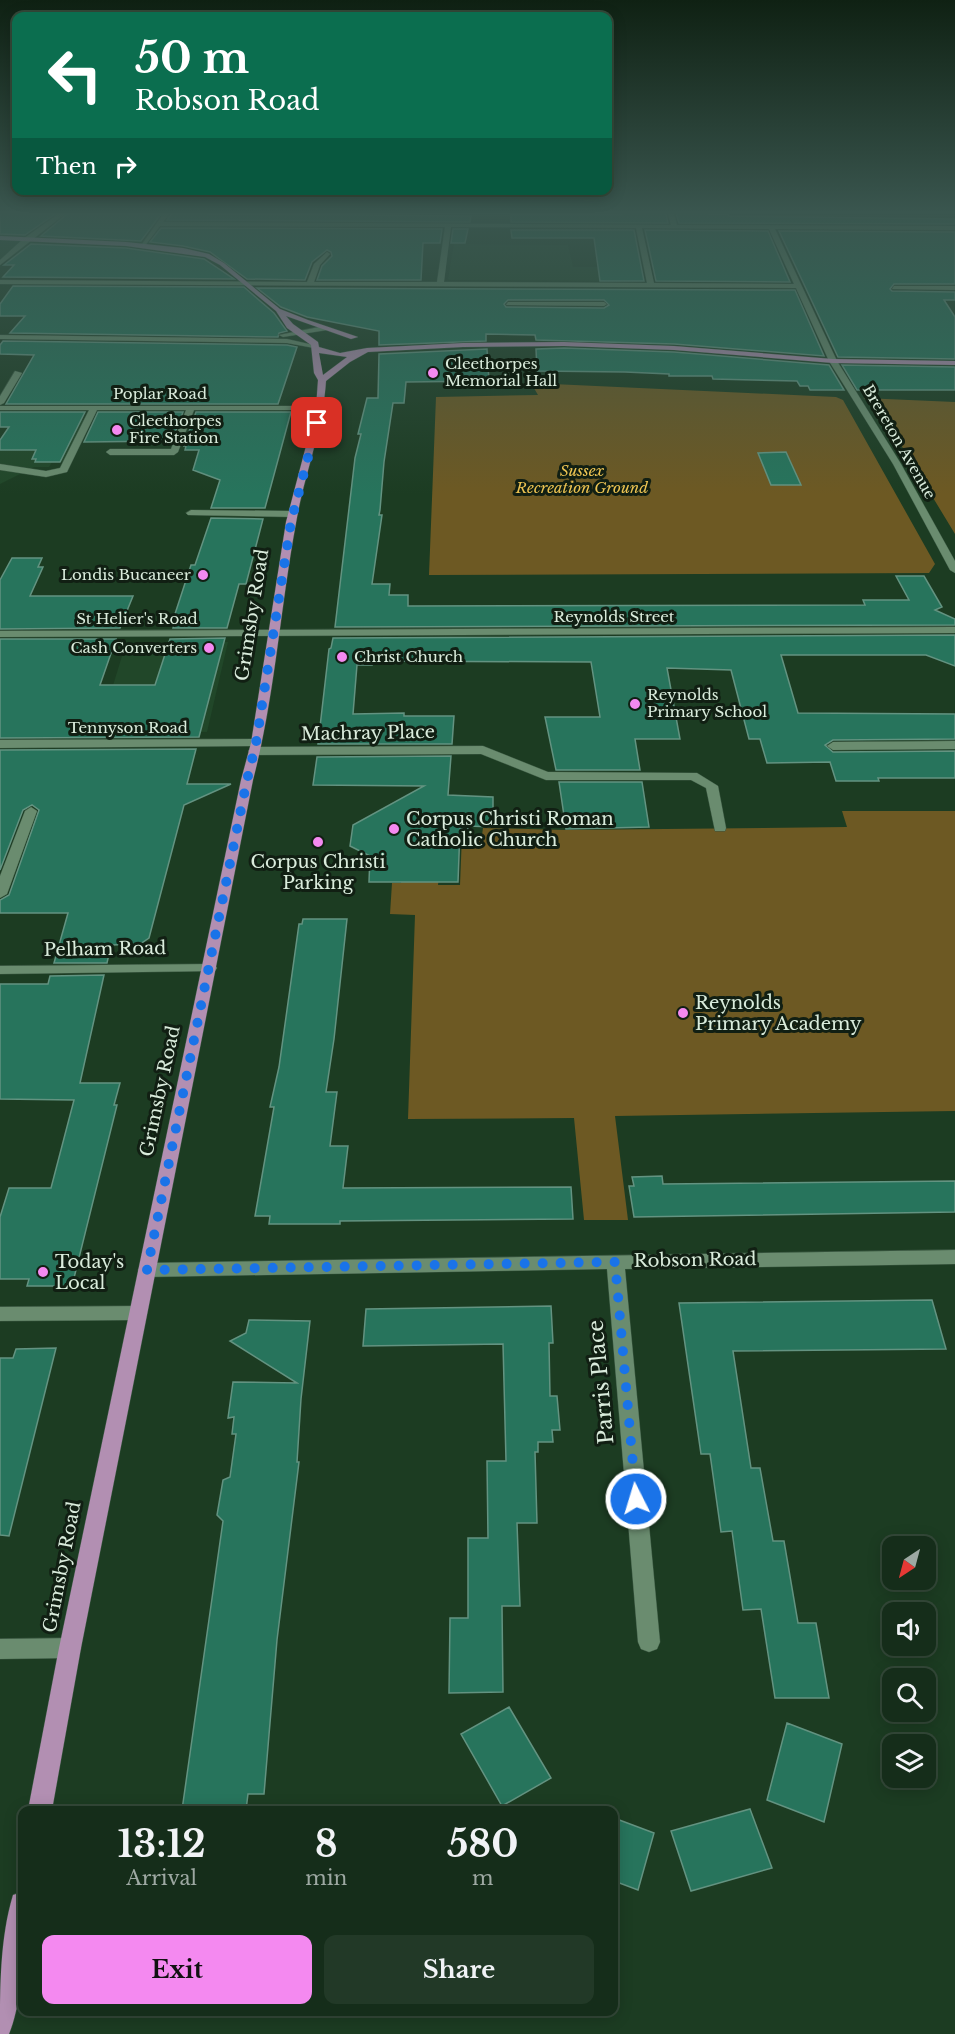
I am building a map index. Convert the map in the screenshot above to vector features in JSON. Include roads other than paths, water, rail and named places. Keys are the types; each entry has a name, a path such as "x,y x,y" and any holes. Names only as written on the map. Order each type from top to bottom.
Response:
{"main road":[{"path":"271,305 278,310 324,328 354,337 365,345"},
{"path":"278,310 283,318 315,346 333,354 365,345 639,346 833,361 955,363"},
{"path":"315,346 326,339 354,337"},
{"path":"322,380 365,345"},
{"name":"Grimsby Road","path":"41,1806 70,1648 255,747 293,514 320,408 322,380 318,373 315,346"},
{"path":"0,2025 18,1927"}],"street":[{"name":"Brereton Avenue","path":"808,305 833,361 897,464 955,570"},
{"path":"248,340 324,328"},
{"path":"0,337 287,340 315,346"},
{"path":"0,403 18,373"},
{"name":"Poplar Road","path":"0,408 320,408"},
{"path":"0,467 45,474 64,470 94,408"},
{"path":"110,452 174,452 191,408"},
{"path":"191,513 293,514"},
{"name":"Reynolds Street","path":"274,634 955,630"},
{"name":"St Helier's Road","path":"0,634 274,634"},
{"name":"Tennyson Road","path":"0,744 255,747"},
{"path":"833,746 955,745"},
{"name":"Machray Place","path":"255,747 483,750 546,777 693,776 712,786 720,828"},
{"path":"0,894 31,812"},
{"name":"Pelham Road","path":"0,970 210,968"},
{"name":"Robson Road","path":"147,1270 955,1257"},
{"name":"Parris Place","path":"615,1262 649,1642"},
{"path":"0,1314 138,1313"},
{"path":"0,1649 70,1648"}],"place":[{"name":"Cleethorpes Memorial Hall","path":"433,373"},
{"name":"Cleethorpes Fire Station","path":"117,430"},
{"name":"Londis Bucaneer","path":"203,575"},
{"name":"Cash Converters","path":"209,648"},
{"name":"Christ Church","path":"342,657"},
{"name":"Reynolds Primary School","path":"635,704"},
{"name":"Corpus Christi Roman Catholic Church","path":"394,829"},
{"name":"Corpus Christi Parking","path":"318,842"},
{"name":"Reynolds Primary Academy","path":"683,1013"},
{"name":"Today's Local","path":"43,1272"}],"park label":[{"name":"Sussex Recreation Ground","path":"582,480"}]}
